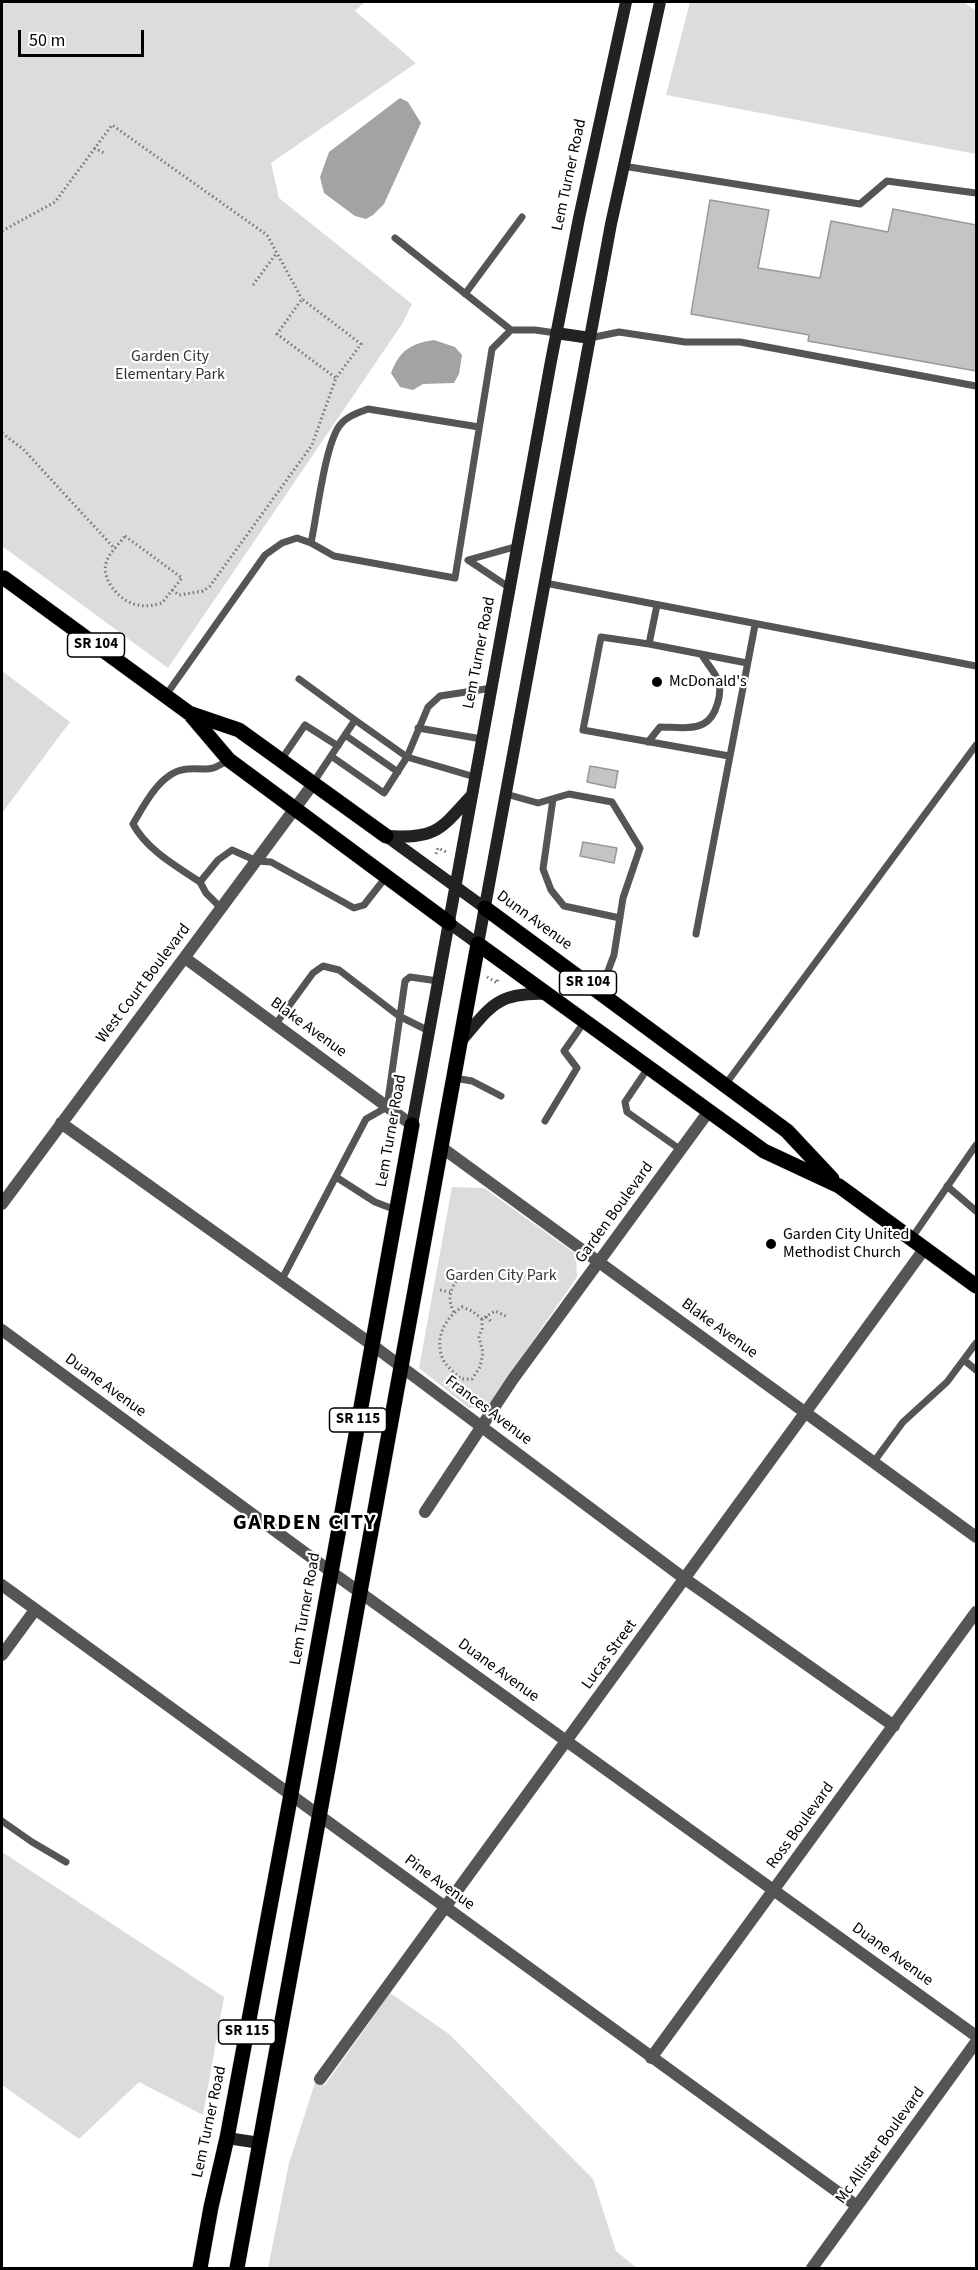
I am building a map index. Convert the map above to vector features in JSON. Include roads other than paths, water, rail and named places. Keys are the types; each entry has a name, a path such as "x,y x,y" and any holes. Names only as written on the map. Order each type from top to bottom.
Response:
{"main road":[{"name":"Lem Turner Road","path":"200,2268 227,2138 291,1794 556,333 626,2"},
{"name":"SR 115","path":"237,2268 590,338 623,166 660,2"},
{"path":"556,333 590,338"},
{"name":"Dunn Avenue","path":"3,577 189,713 229,760 449,923 764,1151 839,1186"},
{"name":"Dunn Avenue","path":"189,713 239,730 455,886 787,1131 839,1186 976,1286"},
{"path":"386,836 413,838 436,831 472,795"},
{"path":"461,1041 487,1011 504,998 527,993 547,994"},
{"path":"227,2138 260,2144"}],"street":[{"name":"West Court Boulevard","path":"2,1204 313,784"},
{"name":"Blake Avenue","path":"185,958 412,1125"},
{"name":"Garden Boulevard","path":"424,1512 513,1379 601,1262 709,1111"},
{"name":"Frances Avenue","path":"61,1123 371,1344 685,1579 894,1726"},
{"name":"Blake Avenue","path":"441,1147 976,1537"},
{"name":"Lucas Street","path":"320,2079 924,1248"},
{"name":"Duane Avenue","path":"2,1330 361,1593 976,2036"},
{"name":"Pine Avenue","path":"2,1585 857,2206"},
{"path":"2,1655 34,1610"},
{"name":"Ross Boulevard","path":"651,2058 976,1612"},
{"name":"Mc Allister Boulevard","path":"812,2268 976,2042"}],"lane":[{"path":"623,166 860,204 887,181 976,193"},
{"path":"465,294 522,217"},
{"path":"395,238 511,330 556,333"},
{"path":"166,696 264,555 282,543 297,538 334,556 455,578 492,349 511,330"},
{"path":"590,338 619,332 685,342 740,342 976,386"},
{"path":"311,543 332,440 341,424 354,414 368,409 479,427"},
{"path":"468,560 518,546"},
{"path":"459,557 468,560 510,588"},
{"path":"545,583 976,666"},
{"path":"649,644 657,605"},
{"path":"696,934 755,625"},
{"path":"729,756 583,730 601,637 747,663"},
{"path":"648,742 660,727 696,727 705,724 712,717 716,707 719,684 701,654"},
{"path":"299,679 407,757 475,777"},
{"path":"332,756 384,793 407,757 428,707 440,696 492,688"},
{"path":"313,784 355,720"},
{"path":"280,760 305,725 338,746"},
{"path":"418,728 482,739"},
{"path":"345,735 398,772"},
{"path":"725,1085 976,745"},
{"path":"222,909 206,893 200,882 174,865 140,837 133,824 167,775 187,769 210,771 229,760"},
{"path":"506,794 538,803 569,794 612,802 640,848 623,898 614,955 600,992"},
{"path":"553,799 543,869 551,890 564,906 620,918"},
{"path":"200,882 218,860 232,850 257,861 271,862 354,908 364,905 386,877"},
{"path":"275,1025 313,973 323,966 339,970 399,1016 429,1031"},
{"path":"281,1281 366,1119 387,1107 405,981 410,977 438,981"},
{"path":"544,1120 577,1068 564,1051 585,1021"},
{"path":"649,1067 625,1102 627,1112 681,1150"},
{"path":"454,1078 472,1081 501,1096"},
{"path":"911,1239 976,1145"},
{"path":"336,1177 375,1202 396,1210"},
{"path":"947,1186 976,1211"},
{"path":"873,1463 903,1422 948,1382 976,1343"},
{"path":"964,1360 976,1370"},
{"path":"2,1821 66,1862"}],"place":[{"name":"McDonald's","path":"657,682"},
{"name":"Garden City United Methodist Church","path":"771,1244"}],"district":[{"name":"GARDEN CITY","path":"305,1524"}],"park label":[{"name":"Garden City Elementary Park","path":"170,366"},
{"name":"Garden City Park","path":"501,1276"}]}
